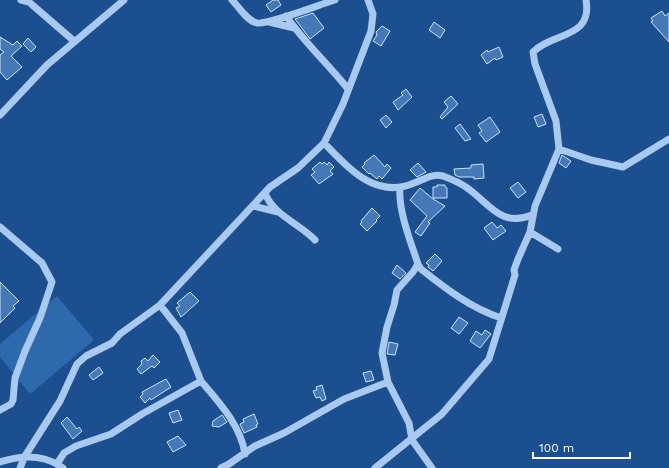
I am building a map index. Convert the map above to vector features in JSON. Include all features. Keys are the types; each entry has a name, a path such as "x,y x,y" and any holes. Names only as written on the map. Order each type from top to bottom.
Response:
{"street":[{"path":"21,0 29,2 74,41"},
{"path":"0,115 47,65 124,0"},
{"path":"232,0 249,19 257,23 269,22 335,0"},
{"path":"20,468 25,456 57,405 77,364 86,356 112,343 120,334 160,305 265,193 278,181 298,168 324,143 343,104 371,31 373,14 368,0"},
{"path":"375,468 395,451 412,440 442,414 489,359 515,275 514,270 530,232 532,218 559,149 554,115 535,64 533,52 574,30 582,24 587,13 586,0"},
{"path":"286,16 294,28 326,61 348,89"},
{"path":"269,22 294,28"},
{"path":"559,149 591,160 623,167 632,163 669,139"},
{"path":"324,143 344,165 367,181 377,185 400,188 433,176 442,176 468,188 484,204 499,214 511,219 532,218"},
{"path":"400,188 401,203 408,234 421,269 450,292 487,313 502,318"},
{"path":"265,193 279,213"},
{"path":"253,206 279,213 306,230 315,240"},
{"path":"0,227 46,268 52,282 40,318 15,378 13,400 11,404 0,410"},
{"path":"530,232 558,249"},
{"path":"418,264 397,290 382,353 388,382 409,423 412,440 432,468"},
{"path":"160,305 182,333 201,381 224,409 243,441 246,454"},
{"path":"0,462 25,456 47,459 60,466 64,453 76,446 111,434 142,414 201,381"},
{"path":"221,468 246,454 255,446 284,433 344,399 388,382"}],"shaded area":[{"path":"57,296 94,340 30,394 0,357 0,344"}],"building":[{"path":"273,0 278,0 281,5 271,12 266,5"},
{"path":"662,11 665,16 669,13 669,42 651,22 653,21 651,18"},
{"path":"313,13 324,28 310,39 295,19"},
{"path":"434,22 445,30 440,38 429,30"},
{"path":"382,26 390,31 381,46 373,41 377,35 376,32"},
{"path":"0,37 13,45 17,41 22,46 11,56 22,67 7,80 0,72 0,55 4,52 0,49"},
{"path":"28,38 36,47 31,52 23,44"},
{"path":"499,47 503,57 496,60 495,58 487,64 481,55 487,50 488,52"},
{"path":"406,89 412,97 398,110 393,102 403,95 401,93"},
{"path":"451,96 458,104 442,119 440,117 448,107 444,102"},
{"path":"542,114 546,124 538,127 534,117"},
{"path":"386,115 392,122 386,128 380,120"},
{"path":"490,117 500,132 486,142 479,133 482,131 478,125"},
{"path":"460,124 471,139 465,141 455,128"},
{"path":"374,155 385,167 387,164 391,168 382,179 379,176 377,179 362,167 365,164 364,163"},
{"path":"562,155 571,161 566,168 559,163"},
{"path":"320,162 322,164 324,162 327,165 329,162 334,167 330,171 333,174 319,184 311,175 315,172 312,169"},
{"path":"418,163 426,172 417,177 410,170"},
{"path":"483,164 484,178 474,179 474,177 459,177 455,175 454,169 471,168 471,165"},
{"path":"518,182 526,192 518,198 510,188"},
{"path":"437,185 445,185 447,188 447,198 433,198 433,187 437,187"},
{"path":"420,188 433,199 445,206 428,222 430,223 421,236 415,232 427,216 410,200"},
{"path":"372,208 380,216 367,231 360,224"},
{"path":"492,222 497,228 501,225 506,231 493,240 484,228"},
{"path":"435,254 442,261 433,271 426,263"},
{"path":"397,265 406,273 400,279 392,273"},
{"path":"0,282 19,301 13,306 15,308 0,323"},
{"path":"190,292 199,301 181,317 176,308 180,306 177,303"},
{"path":"459,317 468,323 459,334 451,328"},
{"path":"485,330 491,334 480,348 470,341 476,331 482,335"},
{"path":"389,342 398,344 395,355 387,354"},
{"path":"153,355 160,362 154,368 152,366 141,374 137,369 142,364 141,361 145,358 148,361"},
{"path":"99,367 103,373 93,380 89,375"},
{"path":"371,371 374,380 366,382 363,373"},
{"path":"166,379 171,387 151,400 150,398 145,403 140,397 143,394 142,392"},
{"path":"322,385 326,399 322,401 320,397 316,398 313,391 317,390 316,387"},
{"path":"178,410 182,420 173,423 169,413"},
{"path":"254,414 258,424 256,425 257,427 244,433 240,424 244,422 243,419"},
{"path":"222,415 227,422 219,427 212,426 213,421"},
{"path":"67,417 77,429 79,427 82,431 73,439 61,423"},
{"path":"178,436 186,445 173,452 167,442"}]}
